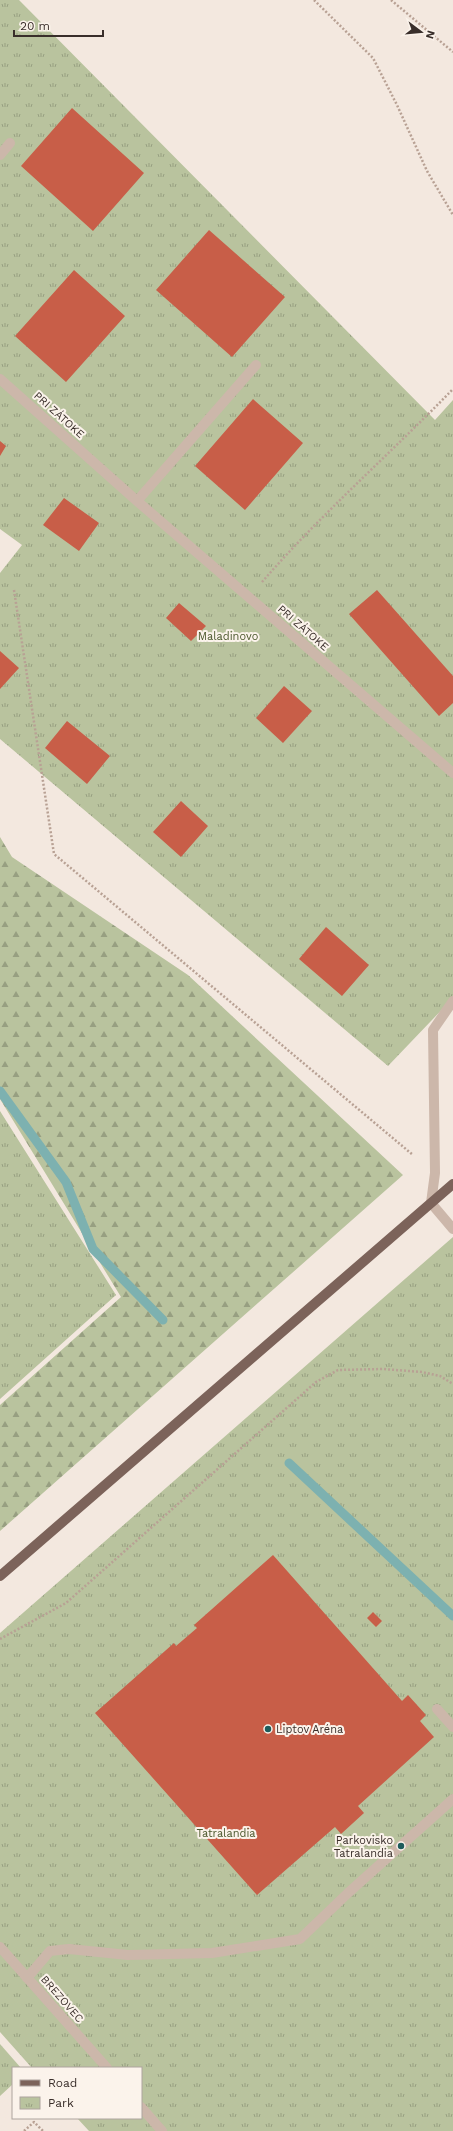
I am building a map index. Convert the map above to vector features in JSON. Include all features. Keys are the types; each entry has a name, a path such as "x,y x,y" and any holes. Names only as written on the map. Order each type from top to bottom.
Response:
{"main road":[{"path":"0,1576 453,1184"}],"street":[{"path":"0,155 10,143"},
{"path":"137,501 256,365"},
{"name":"PRI ZÁTOKE","path":"0,379 137,501 453,773"},
{"path":"453,1001 433,1030 435,1173 432,1203 453,1229"},
{"path":"437,1709 453,1726"},
{"path":"27,1978 50,1951 69,1949 128,1955 212,1953 300,1939 348,1892 453,1799"},
{"name":"BREZOVEC","path":"0,1947 106,2067"},
{"path":"142,2108 162,2131"}],"path":[{"path":"314,0 373,58 397,105 427,171 453,215"},
{"path":"391,0 453,52"},
{"path":"249,598 322,516 381,462 453,389"},
{"path":"14,590 54,854 435,1173"},
{"path":"0,1639 66,1603 310,1387 329,1373 345,1369 422,1372 440,1376 453,1384"},
{"path":"24,2131 34,2122 43,2131"}],"green space":[{"name":"Maladinovo","path":"0,0 19,0 435,420 453,400 453,998 388,1066 0,739 0,573 22,545 0,529"},
{"path":"0,837 12,857 188,975 403,1175 0,1531 0,1405 121,1297 0,1099"},
{"path":"0,1111 116,1295 0,1399"},
{"name":"Tatralandia","path":"453,1237 453,2131 89,2131 78,2119 142,2119 142,2067 31,2067 0,2032 0,1633"},
{"path":"0,2044 20,2067 12,2067 12,2085 0,2096"}],"building":[{"path":"72,108 144,173 93,231 21,166"},
{"path":"209,230 285,297 232,357 156,290"},
{"path":"74,270 125,316 66,382 15,336"},
{"path":"253,399 303,443 245,510 195,466"},
{"path":"0,441 6,446 0,456"},
{"path":"64,498 99,523 79,551 43,525"},
{"path":"377,590 453,676 453,703 439,716 349,614"},
{"path":"179,603 206,626 191,641 166,618"},
{"path":"0,651 19,668 0,689"},
{"path":"284,686 312,711 283,743 256,718"},
{"path":"67,721 110,756 87,784 45,748"},
{"path":"181,801 208,826 181,857 153,832"},
{"path":"326,927 369,965 342,996 299,959"},
{"name":"Liptov Aréna","path":"273,1555 402,1701 408,1695 426,1715 420,1721 434,1737 358,1806 364,1813 341,1834 335,1827 257,1895 95,1713 174,1643 176,1646 197,1628 194,1625"},
{"path":"373,1612 382,1621 376,1627 367,1618"}],"waterway":[{"path":"0,1091 66,1182 93,1249 163,1320"},
{"path":"289,1463 453,1616"}],"place":[{"name":"Liptov Aréna","path":"268,1729"},
{"name":"Parkovisko Tatralandia","path":"401,1846"}]}
